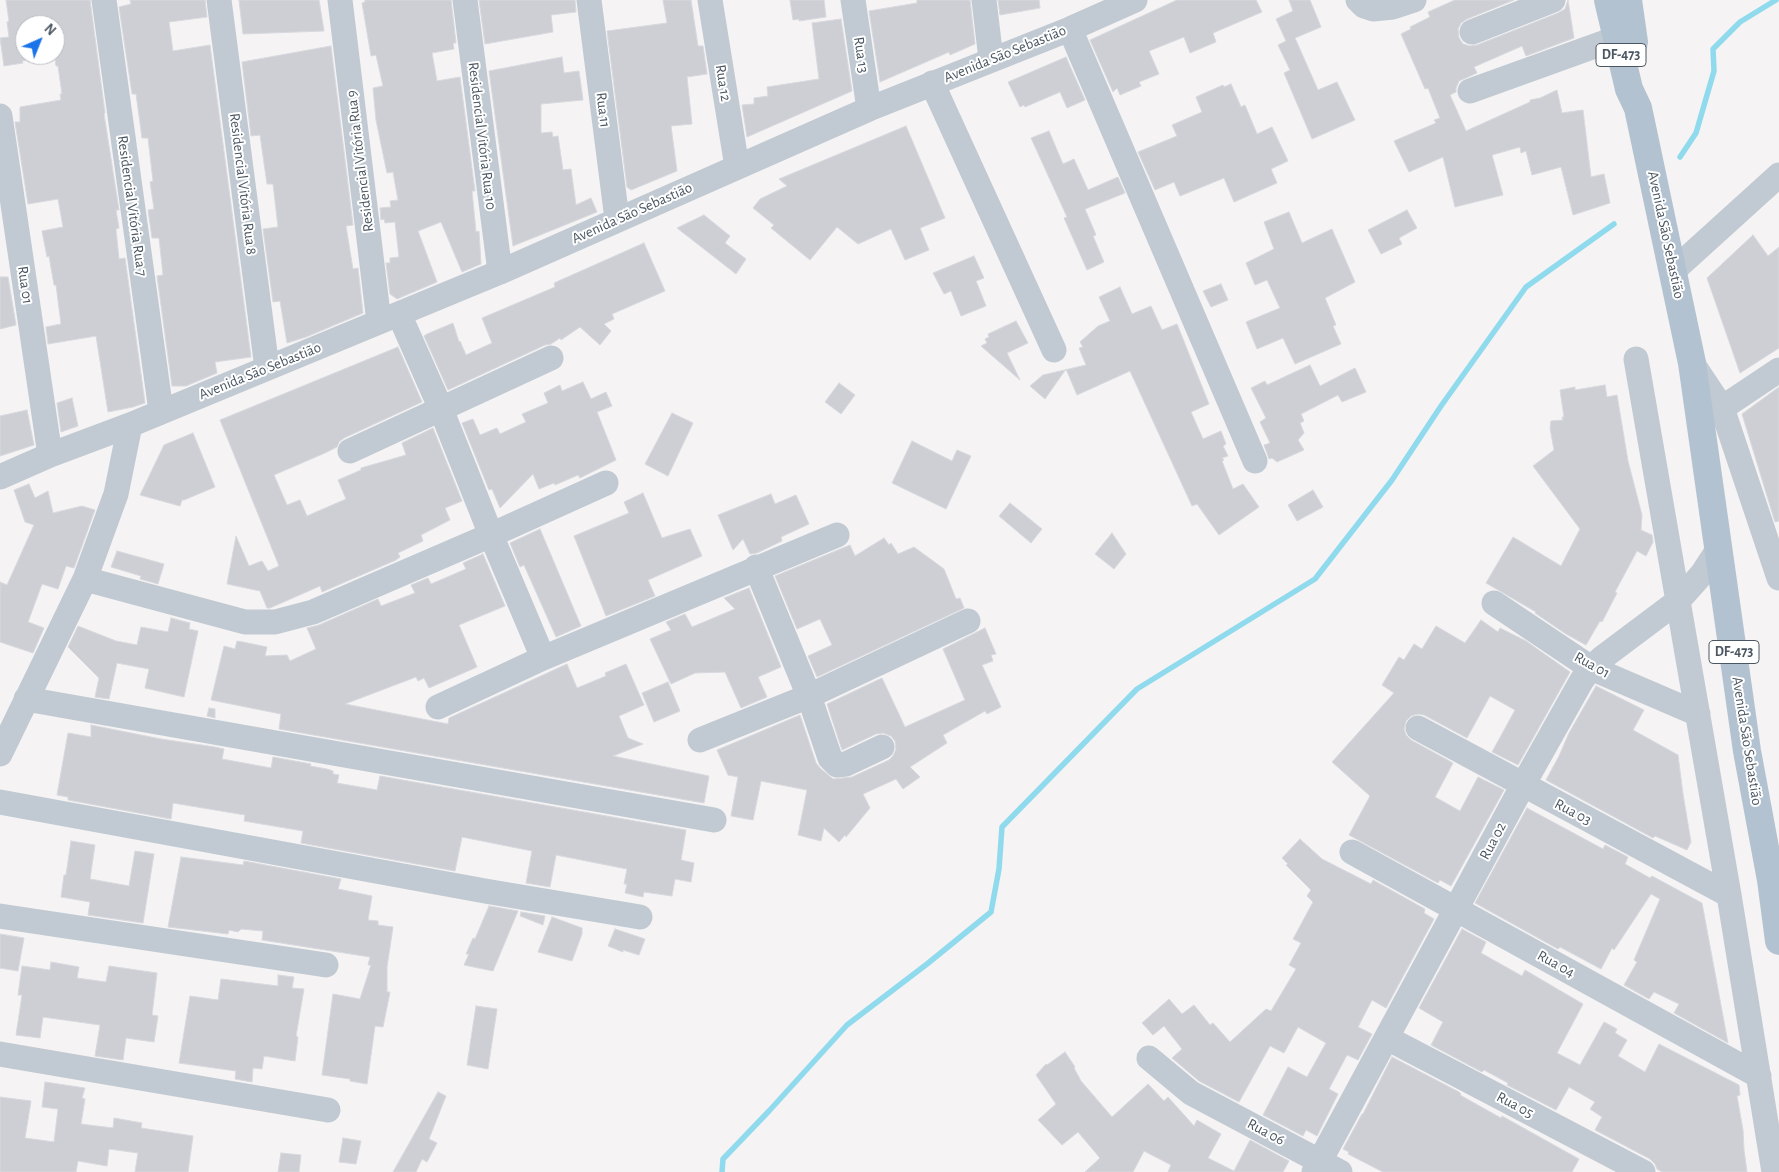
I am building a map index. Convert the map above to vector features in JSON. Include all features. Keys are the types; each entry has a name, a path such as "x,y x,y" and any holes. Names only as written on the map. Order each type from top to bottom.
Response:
{"main road":[{"name":"Avenida São Sebastião","path":"1608,0 1629,89 1638,108 1692,363 1747,751 1771,880 1779,941"},
{"name":"Avenida São Sebastião","path":"1628,0 1641,92 1638,108"}],"street":[{"name":"Residencial Vitória Rua 7","path":"104,0 161,412"},
{"name":"Residencial Vitória Rua 8","path":"219,0 267,368"},
{"name":"Residencial Vitória Rua 9","path":"340,0 389,318 441,409 543,658"},
{"name":"Residencial Vitória Rua 10","path":"465,0 500,272"},
{"name":"Rua 11","path":"589,0 617,219"},
{"name":"Rua 12","path":"710,0 736,167"},
{"name":"Rua 13","path":"852,0 869,109"},
{"path":"984,0 991,59"},
{"path":"1358,0 1364,6 1373,10 1393,8 1414,0"},
{"path":"1472,32 1553,0"},
{"name":"Avenida São Sebastião","path":"0,477 500,272 869,109 1070,28 1124,2"},
{"path":"1070,28 1255,461"},
{"path":"1470,91 1617,38"},
{"path":"932,83 1054,350"},
{"name":"Rua 01","path":"0,116 50,455"},
{"path":"1673,271 1779,175"},
{"path":"350,450 551,358"},
{"path":"1636,359 1729,895 1774,1172"},
{"name":"Avenida São Sebastião","path":"1692,363 1722,408 1774,550 1779,578"},
{"path":"1722,408 1779,370"},
{"path":"0,754 85,579 116,494 130,425"},
{"path":"85,579 245,622 275,622 313,612 606,483"},
{"path":"438,707 543,658 837,535"},
{"name":"Rua 02","path":"1325,1168 1387,1038 1523,785 1582,680 1602,658 1678,601 1702,574 1719,548"},
{"path":"756,568 808,696 830,758 837,765 846,764 882,748"},
{"name":"Rua 01","path":"1494,603 1592,668 1698,714"},
{"path":"700,740 808,696 968,622"},
{"path":"26,699 714,820"},
{"name":"Rua 03","path":"1418,728 1729,895"},
{"path":"0,802 485,891 640,917"},
{"name":"Rua 04","path":"1352,852 1759,1076"},
{"path":"0,916 326,965"},
{"name":"Rua 05","path":"1387,1038 1643,1172"},
{"path":"0,1054 328,1110"},
{"name":"Rua 06","path":"1149,1058 1192,1093 1325,1168"}],"building":[{"path":"6,0 90,0 104,114 119,210 116,210 119,228 116,229 119,259 125,258 145,403 108,412 96,336 48,344 46,327 61,324 56,285 54,285 42,231 63,227 58,199 28,204 15,122 20,122 20,107 61,100 60,94 62,94 58,66 56,65 65,65 65,15 15,15 15,64 4,66 0,38 9,37 7,22 9,21"},
{"path":"130,0 205,0 207,17 169,22 173,51 210,45 251,357 215,362 217,373 186,386 172,386 157,276 163,275 159,238 152,238 148,210 154,209 150,182 153,181 148,138 142,138 136,94 132,94 119,7 131,4"},
{"path":"239,0 319,0 324,31 243,34"},
{"path":"365,0 451,0 456,43 453,43 454,49 432,53 437,81 460,77 475,191 472,191 476,232 479,231 481,264 462,272 441,222 418,231 437,282 397,299 390,294 386,263 390,263 390,258 399,257 395,222 385,223 384,219 381,220 380,208 391,207 390,201 398,200 393,172 387,173 376,120 373,88 383,86 376,55 371,56 362,3"},
{"path":"479,0 575,0 576,12 551,15 553,32 485,44"},
{"path":"663,0 691,0 698,46 703,46 707,74 687,77 692,124 671,126 677,171 631,190 627,187 607,31 667,23"},
{"path":"790,0 824,0 826,17 799,21 799,19 793,20"},
{"path":"917,0 970,0 975,44 950,55 949,52 880,82 869,11 917,3"},
{"path":"998,0 1039,0 1040,8 1000,15"},
{"path":"1177,0 1256,0 1262,12 1213,33 1216,42 1190,53 1184,37 1149,51 1159,74 1139,82 1141,86 1120,95 1117,88 1113,92 1090,40"},
{"path":"1289,0 1310,0 1321,27 1295,38 1318,90 1337,82 1355,120 1312,139 1284,73 1290,70 1278,45 1286,41 1276,19 1293,11"},
{"path":"1455,0 1514,0 1461,23 1458,29 1459,38 1463,44 1470,46 1477,45 1558,13 1565,9 1568,0 1574,38 1526,56 1522,46 1474,67 1477,73 1459,81 1456,92 1450,95 1466,131 1530,102 1530,100 1540,98 1557,90 1562,113 1583,110 1591,177 1604,174 1610,203 1573,215 1561,167 1532,175 1526,151 1521,153 1520,147 1492,155 1503,195 1455,207 1443,157 1409,172 1394,141 1436,123 1434,120 1440,118 1428,88 1425,89 1401,34 1430,17 1428,12"},
{"path":"841,19 852,91 747,137 742,105 754,104 754,98 768,96 767,87 819,79 812,23"},
{"path":"331,46 353,225 346,226 353,269 358,268 363,313 287,343 280,301 273,302 263,229 278,227 273,184 267,184 260,135 251,136 242,62"},
{"path":"562,57 564,73 579,71 583,100 541,104 541,133 552,132 553,137 558,136 563,170 571,169 576,205 591,198 597,212 513,246 489,71"},
{"path":"1066,57 1085,100 1067,108 1060,92 1025,107 1024,105 1020,107 1008,82"},
{"path":"1231,84 1241,107 1245,105 1257,134 1272,127 1288,161 1271,169 1277,183 1234,202 1224,178 1180,196 1174,182 1155,190 1138,152 1177,136 1172,125 1202,112 1196,97 1223,85 1224,87"},
{"path":"906,126 945,218 920,228 929,250 905,260 891,229 858,244 837,227 810,260 771,228 774,225 753,208 760,199 787,186 779,179"},
{"path":"1049,131 1063,164 1074,159 1088,190 1118,177 1125,193 1085,209 1096,235 1093,236 1104,262 1087,270 1064,218 1067,217 1031,138"},
{"path":"1407,210 1417,228 1399,238 1402,244 1381,254 1368,230"},
{"path":"1289,212 1302,243 1332,229 1355,282 1325,298 1336,325 1333,326 1341,344 1295,364 1283,338 1257,349 1246,322 1280,308 1267,280 1255,285 1246,263 1274,249 1264,222"},
{"path":"704,215 730,236 725,243 746,259 736,274 677,228"},
{"path":"1753,235 1768,256 1779,247 1779,348 1740,373 1707,278"},
{"path":"644,243 665,291 612,314 614,319 604,324 611,331 600,345 580,327 561,340 560,338 551,344 545,345 448,390 424,336 453,323 459,342 466,355 492,343 482,318 555,287 554,283"},
{"path":"974,256 984,278 976,281 986,306 961,316 951,291 944,294 933,273"},
{"path":"0,277 8,277 16,325 0,329"},
{"path":"1221,284 1228,300 1211,307 1203,291"},
{"path":"1120,287 1132,314 1151,306 1162,330 1177,324 1209,404 1191,412 1203,439 1221,431 1226,444 1223,446 1228,456 1222,458 1224,460 1222,461 1233,489 1243,484 1259,507 1219,535 1197,504 1192,506 1130,371 1077,395 1066,370 1086,365 1079,348 1083,347 1080,342 1098,326 1110,321 1099,297"},
{"path":"1016,321 1028,343 1007,353 1020,380 981,346 987,343 985,339 989,337 988,334"},
{"path":"398,347 422,402 344,438 337,447 325,453 274,475 287,505 300,500 307,516 346,499 338,480 361,470 361,468 406,455 402,443 433,428 462,501 445,508 450,520 421,535 423,541 398,553 400,557 396,560 322,592 320,586 270,608 267,608 260,591 227,584 236,536 249,566 262,561 268,571 279,566 220,420"},
{"path":"1310,365 1320,386 1355,368 1366,392 1342,402 1338,395 1301,414 1304,421 1300,423 1304,433 1298,440 1304,450 1277,462 1272,458 1269,459 1264,445 1270,443 1260,422 1266,418 1251,388 1265,381 1267,385"},
{"path":"1065,370 1045,399 1030,386 1043,375"},
{"path":"583,382 591,399 606,392 612,406 597,412 616,460 580,478 578,475 555,485 554,483 539,489 533,474 500,508 492,489 489,490 462,423 473,419 480,435 497,428 500,434 526,422 522,414 548,403 544,393 560,385 562,391"},
{"path":"839,383 855,395 841,414 825,402"},
{"path":"1605,385 1607,397 1617,395 1628,461 1642,515 1641,530 1652,535 1653,542 1646,556 1637,551 1615,592 1617,593 1602,622 1600,621 1586,645 1566,634 1536,612 1486,583 1513,537 1561,566 1580,529 1533,466 1554,450 1550,428 1551,421 1563,420 1562,417 1564,417 1560,390 1575,387 1575,390"},
{"path":"1779,387 1779,521 1775,522 1742,414"},
{"path":"72,398 78,426 61,432 57,403"},
{"path":"27,410 34,445 0,456 0,416"},
{"path":"672,413 693,423 668,476 645,464"},
{"path":"193,433 215,487 182,500 180,506 140,495 164,445"},
{"path":"912,441 952,461 957,450 971,456 946,509 892,483"},
{"path":"29,484 35,498 48,491 53,513 82,506 95,510 74,568 66,566 58,589 42,584 28,622 44,628 33,653 0,642 0,582 7,585 34,525 25,522 14,490"},
{"path":"1313,490 1323,507 1297,521 1288,505"},
{"path":"643,493 662,538 690,529 702,556 648,580 655,596 606,616 574,536 629,513 624,502"},
{"path":"771,494 775,504 796,495 809,524 781,537 782,541 757,553 750,554 743,539 733,550 718,515"},
{"path":"1010,503 1042,529 1031,543 999,516"},
{"path":"540,529 581,626 556,637 524,565 520,567 510,543"},
{"path":"1112,533 1126,554 1114,569 1095,554"},
{"path":"884,538 889,545 891,543 898,554 914,547 944,569 956,599 960,598 964,608 817,677 808,656 832,645 820,619 797,629 775,576 850,545 855,556"},
{"path":"117,551 164,564 158,584 140,579 141,576 111,567"},
{"path":"483,554 505,606 459,625 477,667 429,688 424,678 418,681 416,677 345,704 448,724 449,718 567,664 577,688 606,676 605,673 626,664 644,705 619,716 628,738 643,744 613,756 709,776 704,803 279,729 281,714 211,700 224,646 235,649 237,641 267,647 265,656 287,655 290,661 316,649 307,628 319,625 378,599 381,606 415,593 411,585 428,578 431,584 466,569 463,563"},
{"path":"749,588 781,667 758,677 767,697 741,708 725,672 695,673 671,684 650,639 671,630 666,622 685,614 692,627 735,609 724,598"},
{"path":"171,618 190,623 189,629 198,631 184,697 145,688 149,669 117,663 109,699 95,697 99,678 68,647 78,626 116,641 137,645 141,627 168,632"},
{"path":"1481,620 1498,632 1500,628 1526,641 1570,672 1518,765 1492,752 1515,710 1490,696 1467,738 1424,715 1411,716 1406,721 1404,729 1406,735 1411,740 1453,763 1435,797 1460,811 1478,777 1504,790 1451,886 1440,880 1438,883 1349,835 1370,796 1332,762 1394,693 1382,685 1399,657 1404,660 1414,644 1422,649 1436,626 1465,643"},
{"path":"985,628 996,654 991,655 993,661 982,665 1001,707 987,714 985,711 943,735 947,743 910,767 920,777 903,789 896,779 863,794 870,808 846,837 845,835 839,842 824,828 821,841 798,835 807,790 761,781 753,820 731,816 738,777 728,775 717,750 800,715 816,763 820,768 833,779 852,777 889,760 896,749 895,741 891,736 883,733 876,734 842,750 827,704 882,678 905,727 965,700 943,649"},
{"path":"668,682 680,711 654,722 642,693"},
{"path":"1596,686 1644,710 1633,730 1678,755 1691,842 1687,850 1655,836 1653,838 1546,780 1569,733"},
{"path":"209,708 215,709 215,718 207,716"},
{"path":"91,725 224,749 222,759 271,768 273,757 311,764 310,766 327,769 333,771 333,774 339,775 337,783 377,790 380,776 686,830 681,860 694,863 691,882 675,879 672,896 644,892 643,897 625,893 627,884 624,884 627,869 556,855 550,887 526,883 532,851 462,837 455,871 301,843 303,831 244,821 245,815 173,803 171,819 68,800 68,797 57,795 68,733 91,737"},
{"path":"1527,808 1603,849 1605,845 1628,857 1625,864 1702,903 1728,1043 1674,1013 1679,1004 1654,992 1649,999 1624,985 1637,962 1634,960 1660,899 1651,894 1614,950 1612,948 1601,969 1560,947 1558,949 1475,903"},
{"path":"1300,839 1322,859 1371,884 1373,880 1425,909 1424,913 1434,919 1386,1008 1372,1000 1358,1027 1372,1034 1358,1060 1347,1055 1329,1089 1338,1094 1317,1136 1306,1130 1303,1136 1263,1115 1288,1067 1307,1077 1326,1043 1298,1027 1284,1053 1270,1046 1239,1102 1199,1081 1172,1058 1182,1049 1164,1026 1153,1035 1142,1023 1169,999 1182,1014 1194,1005 1210,1025 1213,1023 1230,1042 1266,1009 1271,1011 1296,969 1289,965 1301,943 1293,939 1313,902 1307,896 1311,890 1286,865 1288,864 1282,858"},
{"path":"71,841 95,845 90,879 129,886 135,851 154,854 143,923 88,915 90,902 61,897"},
{"path":"181,857 243,865 244,861 341,879 338,889 372,896 368,920 378,921 378,925 393,927 387,967 387,992 390,992 383,1027 375,1026 367,1084 350,1081 350,1079 322,1075 333,994 360,999 371,965 368,965 370,957 262,940 263,931 241,929 238,932 229,930 228,934 168,927"},
{"path":"489,906 518,911 493,971 464,965 469,954 466,954 473,938 475,939"},
{"path":"521,912 545,916 543,925 520,916"},
{"path":"552,917 582,928 582,934 572,961 538,952"},
{"path":"615,929 645,939 639,955 623,950 623,952 608,946"},
{"path":"1462,929 1486,942 1481,953 1522,976 1525,970 1583,1004 1557,1053 1580,1065 1604,1022 1617,1029 1615,1033 1627,1040 1618,1056 1645,1072 1659,1044 1739,1085 1740,1095 1737,1096 1743,1130 1747,1172 1662,1172 1657,1169 1650,1159 1595,1130 1602,1117 1590,1109 1595,1102 1569,1087 1556,1110 1507,1085 1508,1083 1484,1070 1482,1072 1431,1045 1443,1022 1419,1008"},
{"path":"0,934 24,938 18,971 0,968"},
{"path":"51,962 79,967 77,978 106,982 109,966 157,973 152,1015 158,1016 154,1042 126,1038 123,1060 95,1056 100,1025 43,1017 40,1038 16,1035 22,995 18,995 22,966 50,970"},
{"path":"278,975 294,977 292,988 304,989 296,1036 298,1037 295,1061 264,1056 262,1069 253,1068 252,1082 235,1079 236,1071 179,1063 190,996 218,1000 221,979 278,986"},
{"path":"476,1006 497,1009 488,1069 467,1065"},
{"path":"1065,1052 1075,1067 1081,1081 1112,1117 1148,1084 1164,1101 1168,1097 1194,1126 1197,1120 1221,1134 1208,1158 1234,1171 1250,1140 1289,1161 1283,1172 1168,1172 1171,1165 1144,1151 1133,1172 1085,1172 1100,1158 1078,1132 1062,1145 1038,1120 1056,1104 1036,1075 1046,1064"},
{"path":"1392,1057 1579,1159 1572,1172 1383,1172 1348,1154 1349,1152 1343,1149"},
{"path":"45,1082 85,1088 82,1098 85,1099 81,1124 113,1128 114,1118 142,1123 141,1128 193,1136 188,1172 135,1172 138,1153 109,1149 107,1166 78,1161 76,1172 0,1172 0,1097 31,1101 25,1138 54,1142 58,1109 42,1107"},
{"path":"438,1092 446,1096 429,1139 437,1143 427,1162 422,1159 416,1172 393,1172"},
{"path":"343,1138 361,1141 356,1164 339,1162"},
{"path":"281,1153 301,1155 299,1172 278,1172"}],"waterway":[{"path":"1680,157 1696,133 1714,71 1713,49 1740,22 1776,0"},
{"path":"722,1172 723,1159 847,1025 991,912 999,869 1002,827 1137,689 1315,579 1392,480 1441,406 1526,287 1614,224"}]}
